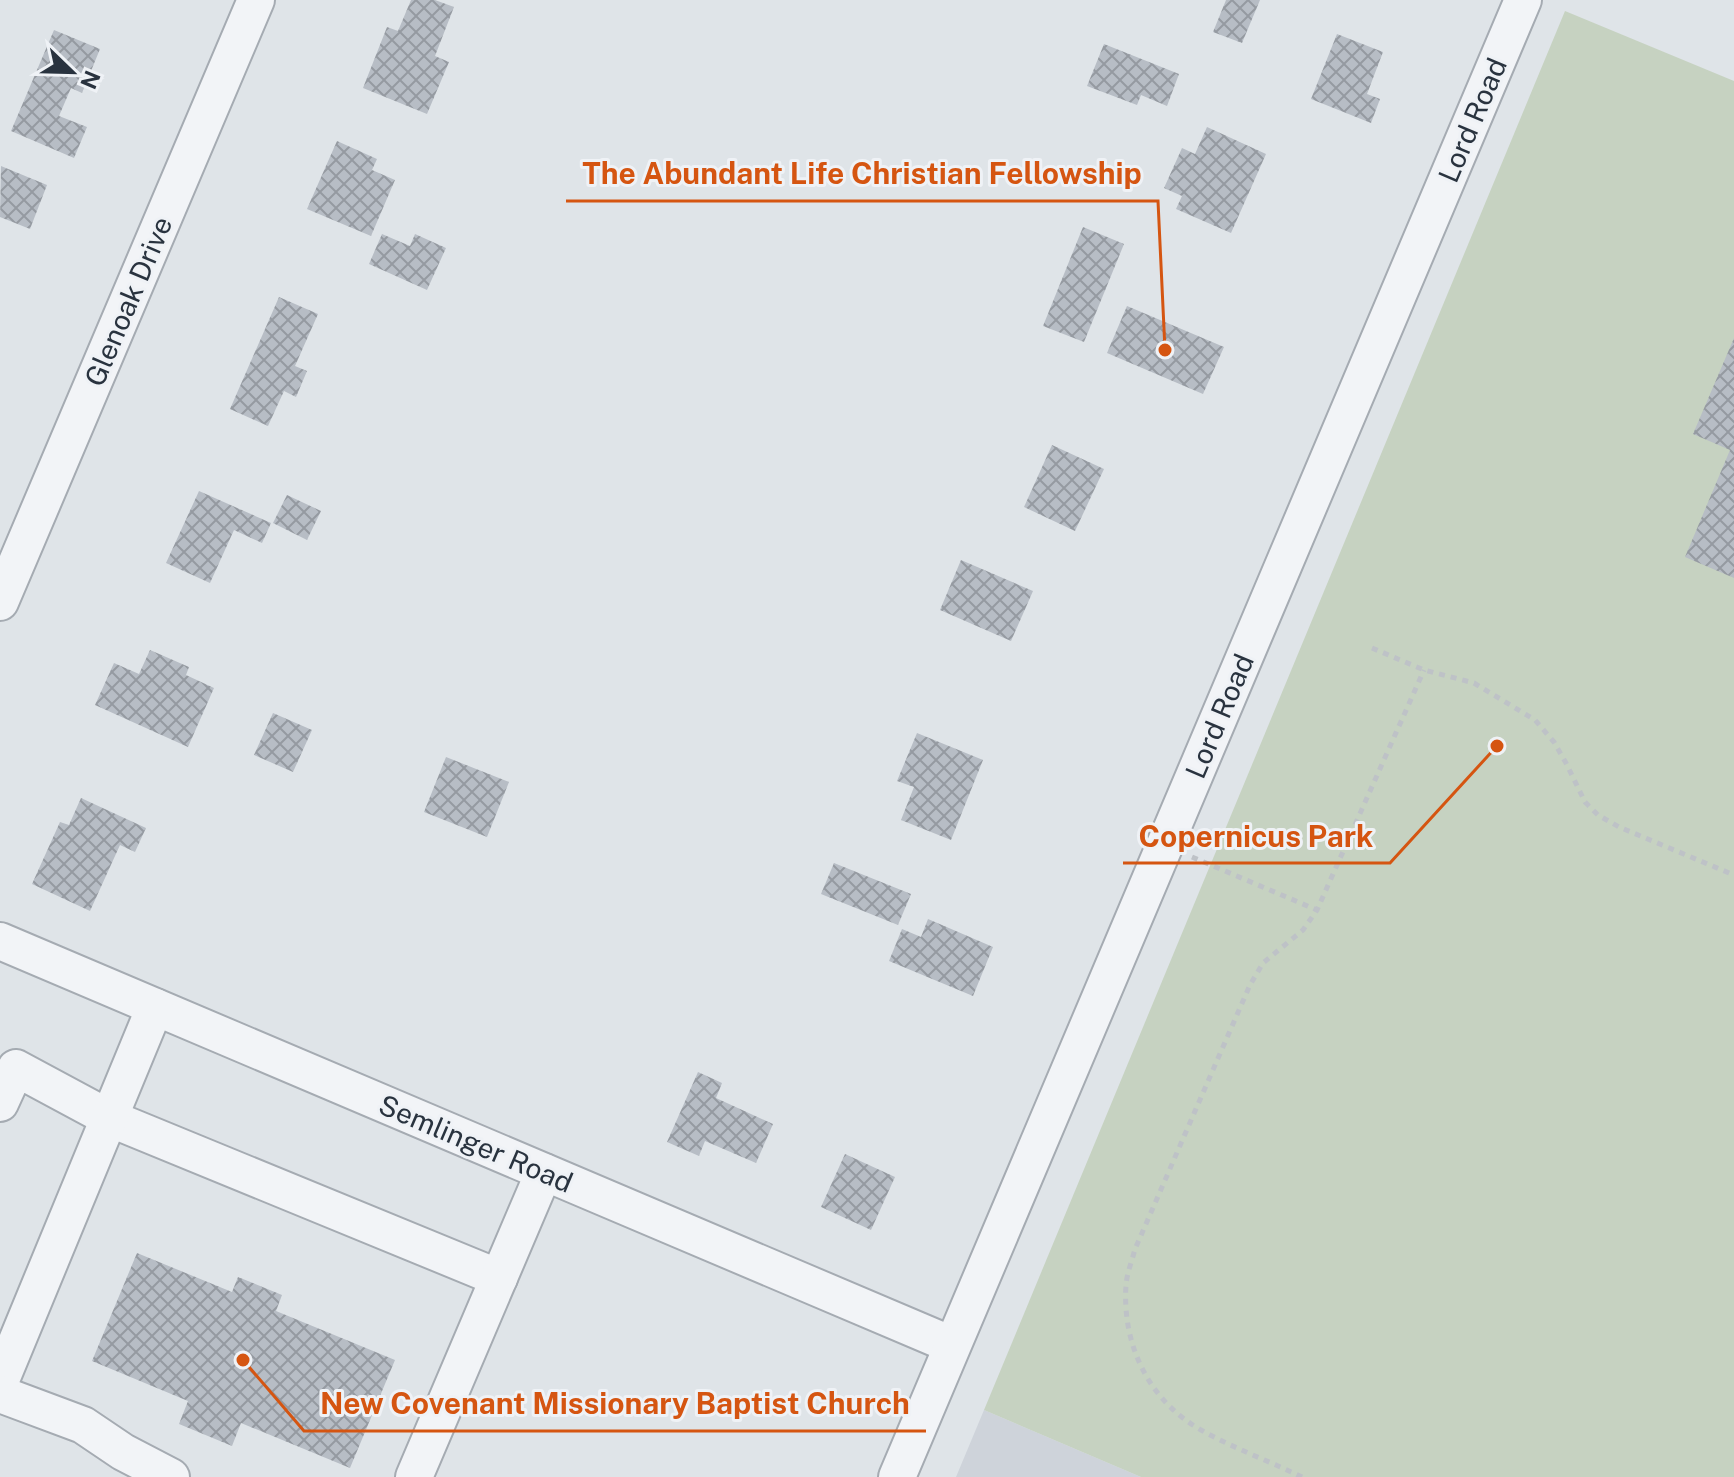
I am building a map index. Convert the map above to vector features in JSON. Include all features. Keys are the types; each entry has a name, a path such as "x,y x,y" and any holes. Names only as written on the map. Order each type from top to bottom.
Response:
{"street":[{"name":"Glenoak Drive","path":"0,602 256,0"},
{"name":"Lord Road","path":"897,1477 1523,0"},
{"name":"Semlinger Road","path":"0,941 952,1345"},
{"path":"0,1382 155,1007"},
{"path":"0,1103 16,1068 109,1118 499,1278"},
{"path":"414,1477 544,1172"},
{"path":"0,1394 83,1425 123,1452 171,1477"}],"path":[{"path":"1372,648 1424,670 1474,683 1535,720 1554,742 1585,802 1598,815 1619,827 1734,875"},
{"path":"1302,1477 1200,1429 1174,1410 1151,1386 1134,1354 1127,1321 1126,1282 1135,1249 1250,985 1263,963 1303,930 1317,910 1424,670"},
{"path":"1164,845 1317,910"}],"shaded area":[{"path":"984,1410 1141,1477 956,1477"}],"green space":[{"path":"1565,11 1734,81 1734,1477 1141,1477 984,1410"}],"building":[{"path":"411,0 435,0 454,7 435,56 449,62 427,114 363,88 387,27 398,31"},
{"path":"1226,0 1260,0 1242,43 1213,32"},
{"path":"54,30 100,49 82,93 71,88 59,116 87,127 74,158 11,131"},
{"path":"1337,34 1383,52 1367,94 1380,99 1371,123 1311,99"},
{"path":"1104,44 1179,74 1167,106 1141,95 1137,105 1087,86"},
{"path":"1207,127 1266,154 1231,233 1176,209 1182,196 1164,188 1182,148 1195,154"},
{"path":"337,141 377,159 372,170 395,180 371,236 307,209"},
{"path":"1,166 47,185 30,229 0,217"},
{"path":"1083,227 1124,244 1084,342 1043,326"},
{"path":"382,234 410,246 415,234 446,248 427,290 369,264"},
{"path":"279,297 318,314 295,366 307,371 296,397 284,391 268,426 230,409"},
{"path":"1127,306 1224,347 1203,394 1107,353"},
{"path":"1734,338 1734,578 1685,557 1730,450 1693,434"},
{"path":"1052,445 1104,469 1075,531 1024,507"},
{"path":"199,491 271,523 262,543 234,530 210,583 166,563"},
{"path":"287,495 321,511 307,540 273,523"},
{"path":"961,560 1033,591 1011,641 940,610"},
{"path":"150,650 189,667 186,675 214,688 188,747 95,705 114,663 139,674"},
{"path":"273,713 312,730 293,772 254,755"},
{"path":"917,733 983,760 951,840 901,820 914,787 897,781"},
{"path":"446,757 509,782 487,837 424,812"},
{"path":"81,798 146,828 135,852 120,845 90,911 32,884 60,822 69,825"},
{"path":"834,863 911,894 898,925 821,894"},
{"path":"928,919 993,947 973,996 889,961 902,929 921,937"},
{"path":"698,1072 722,1083 716,1098 773,1124 756,1163 705,1141 699,1156 667,1142"},
{"path":"845,1154 895,1177 871,1230 821,1207"},
{"path":"137,1253 232,1292 238,1277 282,1295 276,1311 395,1360 350,1468 241,1423 232,1446 179,1424 188,1401 92,1361"}],"place":[{"name":"The Abundant Life Christian Fellowship","path":"1165,350"},
{"name":"Copernicus Park","path":"1497,746"},
{"name":"New Covenant Missionary Baptist Church","path":"243,1360"}]}
